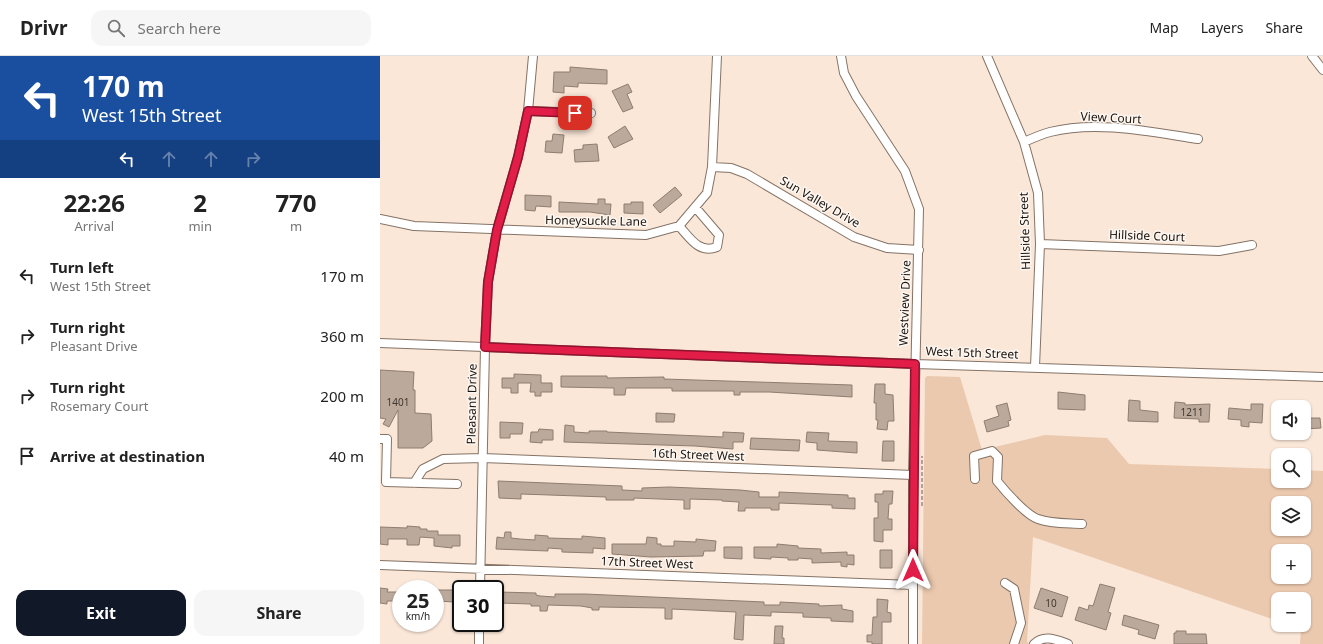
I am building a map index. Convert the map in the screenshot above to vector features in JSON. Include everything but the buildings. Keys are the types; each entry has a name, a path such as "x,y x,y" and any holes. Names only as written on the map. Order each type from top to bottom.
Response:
{"street":[{"name":"Pleasant Drive","path":"480,580 482,458 488,282 497,230 518,157 528,111 534,56"},
{"path":"695,207 719,235 716,247 708,250 699,247 679,226 695,207 707,193 712,167 716,56"},
{"name":"Westview Drive","path":"841,56 844,73 856,96 905,171 919,209 913,475 913,644"},
{"name":"Hillside Street","path":"987,56 1024,142 1038,193 1040,244 1035,367"},
{"path":"1312,56 1323,70"},
{"path":"528,111 591,113"},
{"name":"View Court","path":"1024,142 1050,132 1080,127 1128,129 1198,139"},
{"name":"Sun Valley Drive","path":"712,167 731,168 747,174 854,237 887,248 919,250"},
{"name":"Honeysuckle Lane","path":"380,219 414,226 646,235 679,226"},
{"name":"Hillside Court","path":"1040,244 1219,251 1252,246"},
{"name":"West 15th Street","path":"380,343 915,364 1323,377"},
{"path":"380,439 388,439 383,460 383,482 457,484"},
{"path":"975,479 974,456 992,451 998,457 997,481 1009,495 1035,518 1050,522 1082,524"},
{"name":"16th Street West","path":"414,483 423,469 443,459 482,458 913,475"},
{"name":"17th Street West","path":"380,565 913,585"},
{"path":"1005,583 1014,589 1021,623 1014,644"},
{"path":"479,632 479,644"},
{"path":"1034,644 1044,638 1053,639 1068,644"}],"shaded area":[{"path":"927,376 960,377 982,450 1045,435 1107,438 1129,464 1271,469 1271,488 1311,488 1311,470 1323,471 1323,644 1300,644 1301,632 1311,632 1311,592 1271,592 1271,619 1033,537 1027,642 1030,644 922,644 925,378"}],"route":[{"path":"575,113 528,111 518,157 497,230 488,282 485,347 915,364 913,570"}]}
